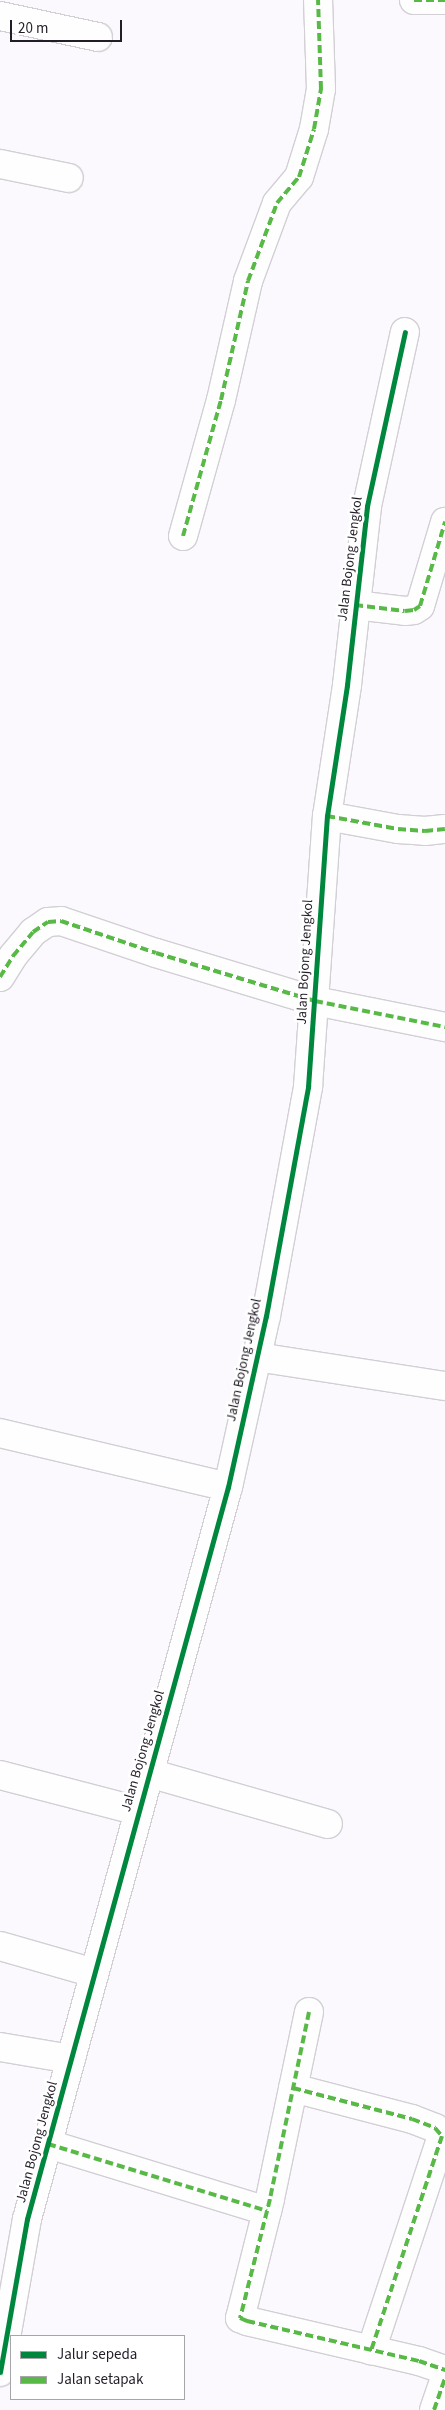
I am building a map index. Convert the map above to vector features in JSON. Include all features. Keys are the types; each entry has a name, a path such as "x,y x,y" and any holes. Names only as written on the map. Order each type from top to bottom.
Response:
{"street":[{"path":"183,536 222,400 248,281 277,203 300,177 314,129 321,88 318,0"},
{"path":"414,0 445,0"},
{"path":"0,16 98,38"},
{"path":"0,164 69,178"},
{"name":"Jalan Bojong Jengkol","path":"0,2372 27,2219 228,1487 257,1357 308,1088 327,816 347,685 370,487 405,332"},
{"path":"355,605 405,611 414,610 420,606 445,522"},
{"path":"327,816 424,832 445,829"},
{"path":"0,977 13,956 33,932 48,922 61,921 156,953 315,1001 445,1027"},
{"path":"257,1357 445,1386"},
{"path":"0,1433 228,1487"},
{"path":"149,1773 328,1824"},
{"path":"0,1775 138,1811"},
{"path":"0,1946 94,1973"},
{"path":"310,2012 267,2212 240,2318 247,2322 419,2361 445,2370"},
{"path":"0,2047 71,2059"},
{"path":"294,2088 412,2119 435,2128 442,2136 371,2351"},
{"path":"48,2144 267,2212"},
{"path":"434,2410 445,2378"}],"marked path":[{"path":"183,536 221,400 248,281 277,203 299,177 314,129 321,89 318,0"},
{"path":"414,0 445,0"},
{"path":"355,605 405,611 414,610 420,606 445,522"},
{"path":"327,816 398,829 425,831 445,829"},
{"path":"0,977 13,956 33,932 48,922 61,921 156,953 315,1001 445,1027"},
{"path":"309,2012 270,2199 240,2318 419,2361 445,2370"},
{"path":"293,2088 412,2119 435,2128 442,2136 371,2351"},
{"path":"48,2144 267,2211"},
{"path":"434,2410 445,2378"}],"cycle path":[{"path":"0,2372 27,2219 228,1487 266,1316 308,1087 327,816 347,685 367,506 405,332"}]}
